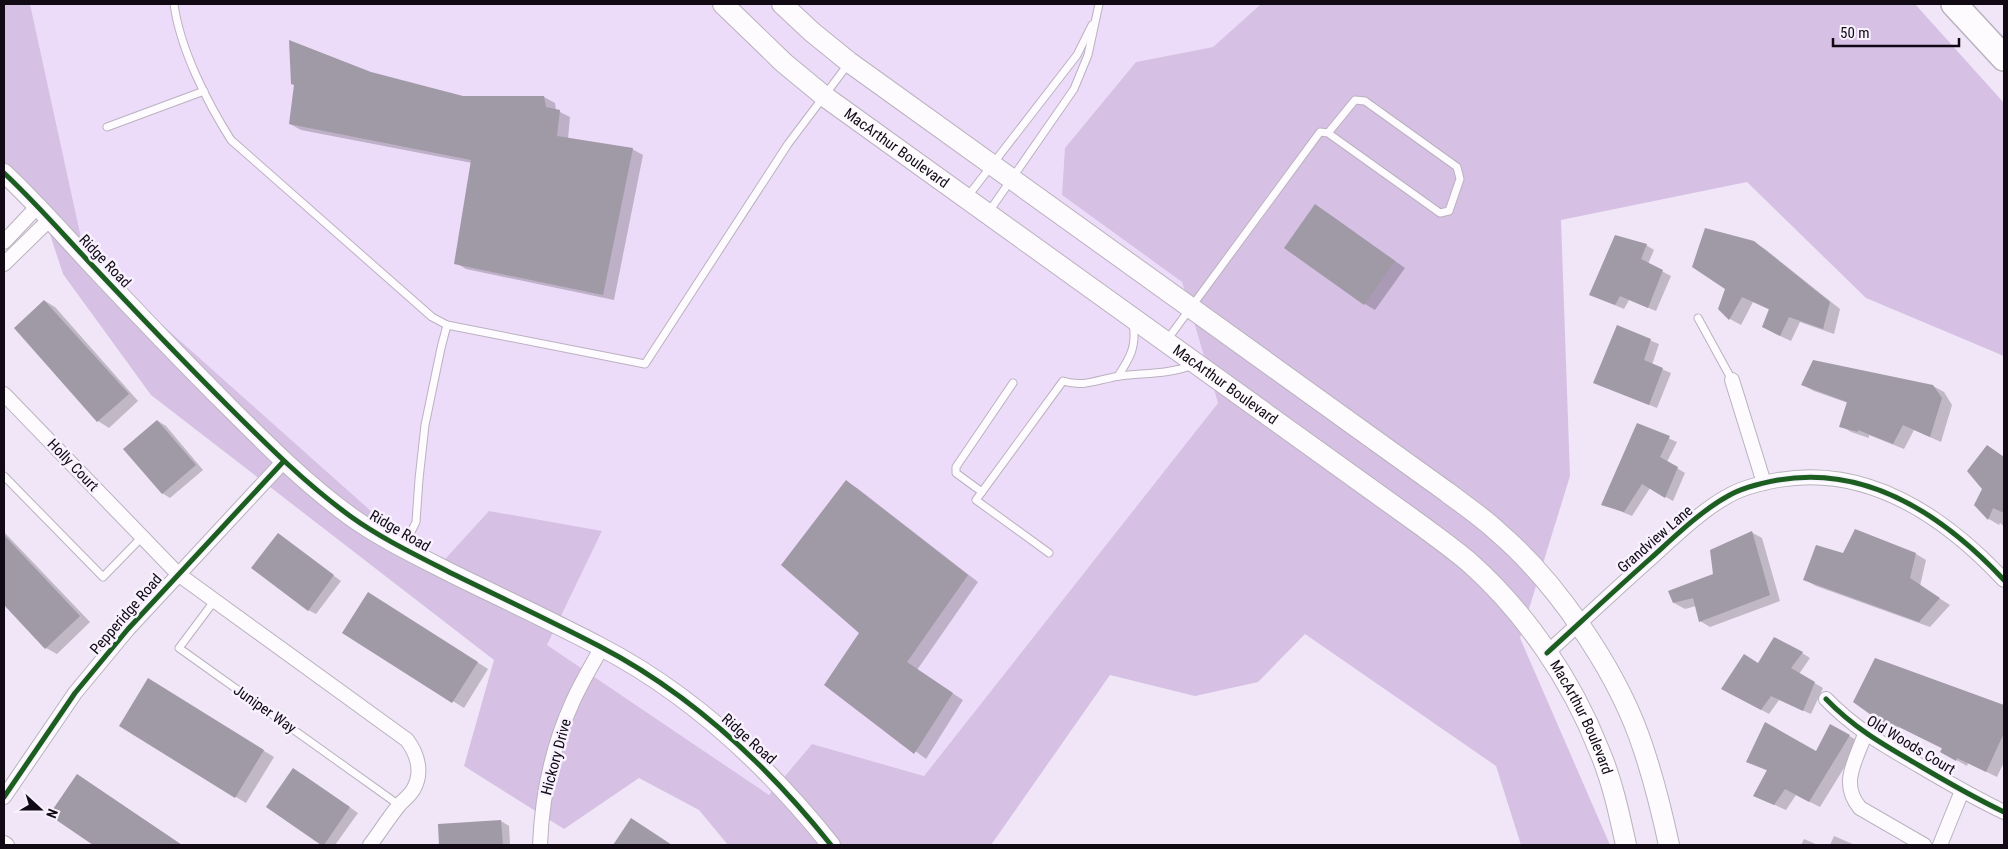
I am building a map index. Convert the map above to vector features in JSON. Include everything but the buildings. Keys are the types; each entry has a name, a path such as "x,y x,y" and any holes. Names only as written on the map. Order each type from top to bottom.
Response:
{"highway":[{"path":"1954,4 2004,58"}],"main road":[{"name":"MacArthur Boulevard","path":"723,4 784,64 824,96 1422,526 1470,563 1513,607 1547,653 1576,702 1599,750 1618,807 1626,845"},
{"path":"782,4 812,32 849,62 1447,492 1498,532 1543,578 1579,624 1611,677 1638,734 1658,796 1669,845"}],"street":[{"name":"Ridge Road","path":"4,174 159,336 283,462 312,487 352,518 403,548 602,647 693,706 770,774 831,845"},
{"path":"4,242 43,214"},
{"path":"4,264 43,214"},
{"path":"1732,380 1764,483"},
{"name":"Holly Court","path":"4,394 141,538 178,574"},
{"name":"Pepperidge Road","path":"4,797 75,693 128,629 283,462"},
{"name":"Grandview Lane","path":"1547,653 1684,528 1728,495 1764,483 1792,478 1820,477 1848,480 1898,496 1922,510 1955,534 2004,580"},
{"path":"178,574 407,740 415,751 418,763 418,776 413,790 370,845"},
{"name":"Hickory Drive","path":"540,845 547,779 557,739 573,700 602,647"},
{"name":"Old Woods Court","path":"1826,698 1842,715 1866,734 1962,791 2004,812"},
{"path":"1866,734 1849,778 1849,790 1853,799 1860,808 1924,845"},
{"path":"1940,845 1962,791"}],"lane":[{"path":"174,4 192,66 211,109 231,140 432,318 447,325 645,364 788,144 849,62"},
{"path":"988,213 1074,89 1088,55 1099,4"},
{"path":"966,198 1077,55 1098,14"},
{"path":"106,127 204,92"},
{"path":"1166,342 1320,132 1328,133 1440,212 1449,210 1460,179 1457,167 1365,101 1355,100 1328,133"},
{"path":"1118,376 1131,357 1135,334 1131,317"},
{"path":"1698,318 1732,380"},
{"path":"403,548 416,522 425,425 447,325"},
{"path":"1049,553 976,500 1063,381 1072,384 1098,382 1118,376 1167,372 1196,363"},
{"path":"982,492 956,473 956,467 1013,383"},
{"path":"4,476 103,577 141,538"},
{"name":"Juniper Way","path":"215,600 180,648 400,805"}],"shaded area":[{"path":"4,4 30,4 85,256 436,569 489,511 602,531 547,645 769,795 812,744 924,776 1218,403 1182,282 1062,195 1065,148 1136,62 1213,47 1261,4 1915,4 2004,103 2004,356 1866,298 1747,182 1561,220 1570,476 1520,638 1610,845 1521,845 1496,766 1305,634 1258,682 1195,696 1110,675 991,845 728,845 699,810 639,778 564,829 464,766 494,660 151,395 63,274 43,213 4,179"},
{"path":"30,4 1261,4 1213,47 1136,62 1062,195 1182,282 1218,403 924,776 812,744 769,795 547,645 602,531 436,569 85,256"}],"cycle path":[{"path":"4,173 229,407 287,464 318,491 350,516 400,547 599,646 665,686 725,733 753,759 781,787 831,845"},
{"path":"4,797 75,693 128,629 283,462"},
{"path":"1547,653 1698,516 1740,490 1778,480 1811,477 1843,480 1874,488 1903,500 1931,516 1957,536 2004,580"},
{"path":"1826,699 1859,728 1882,743 1951,784 2004,812"}]}
